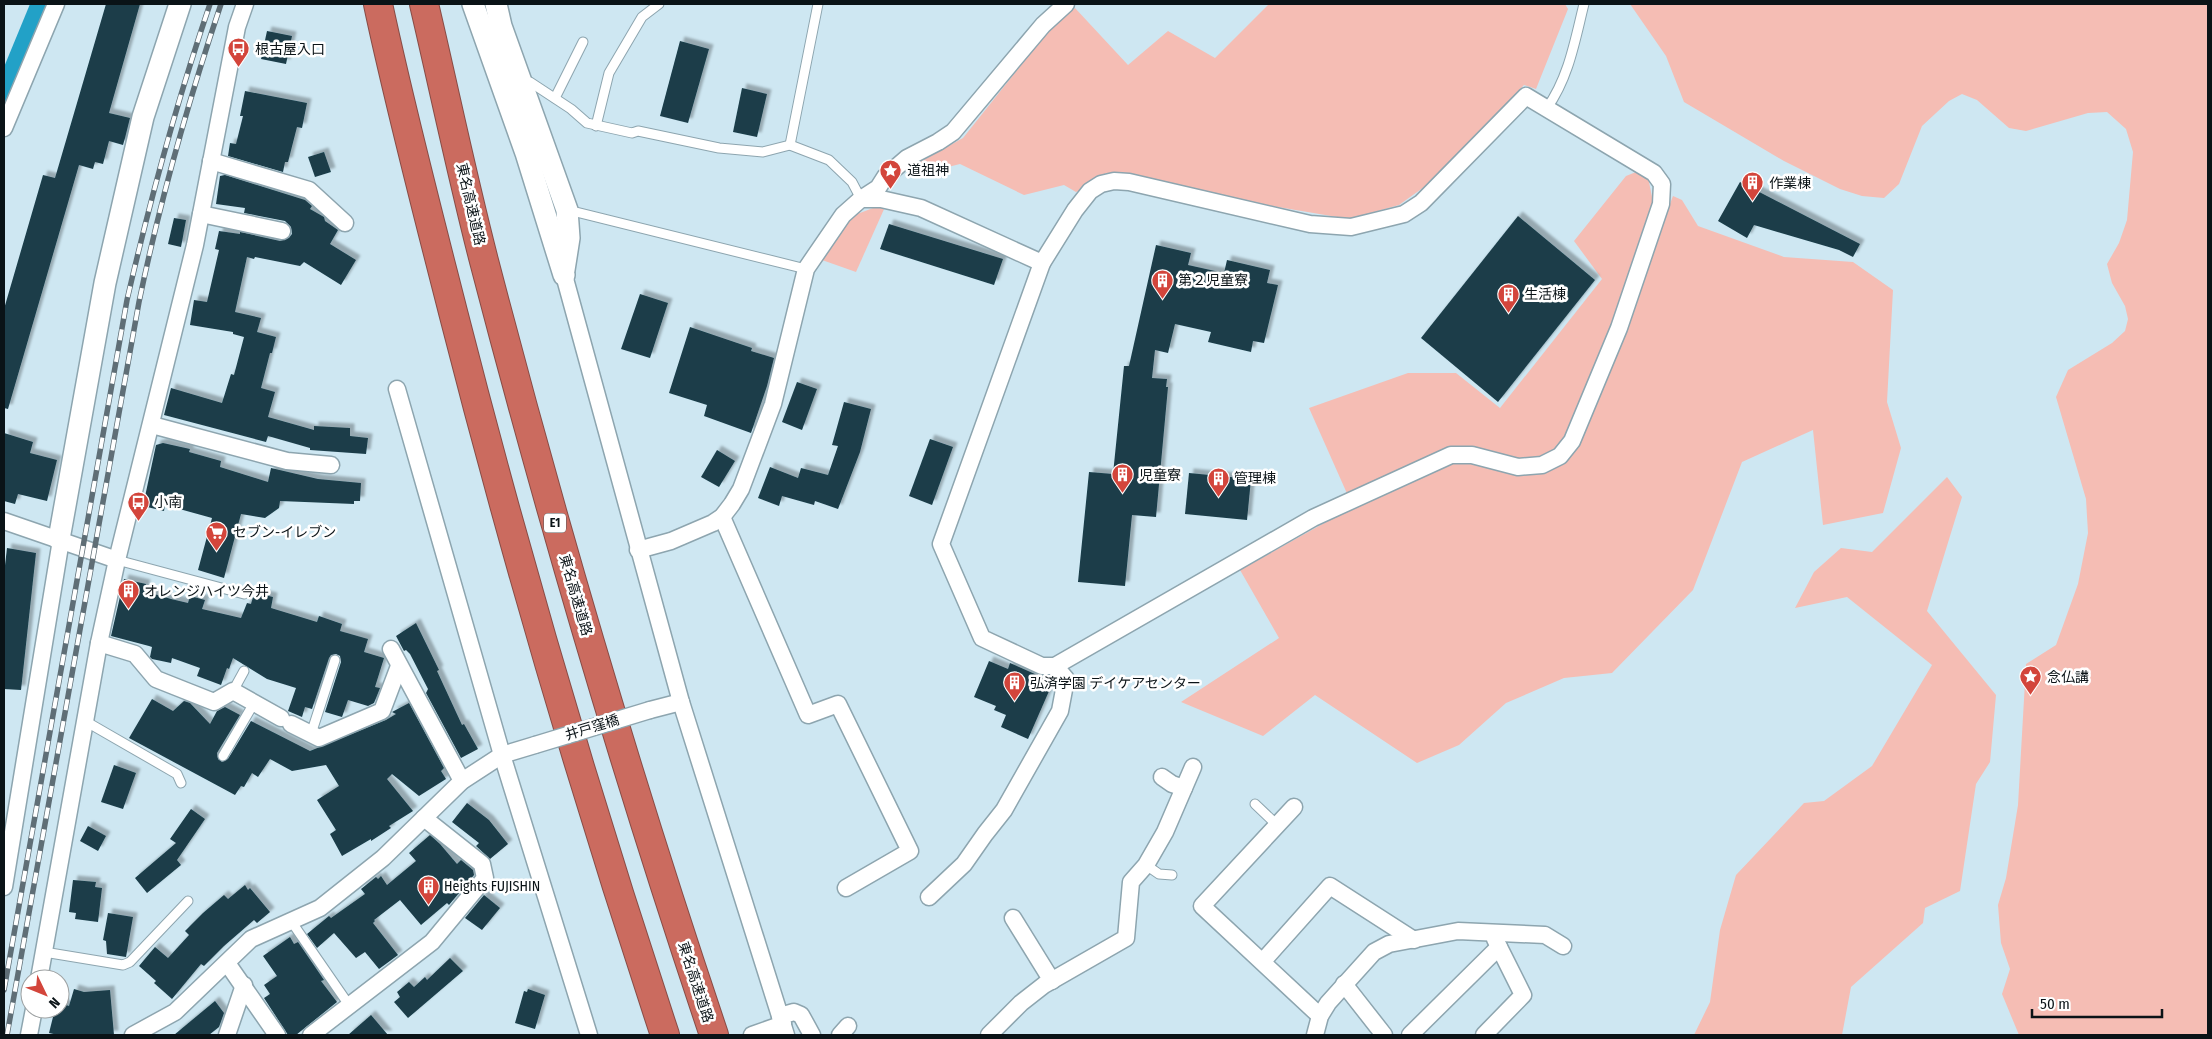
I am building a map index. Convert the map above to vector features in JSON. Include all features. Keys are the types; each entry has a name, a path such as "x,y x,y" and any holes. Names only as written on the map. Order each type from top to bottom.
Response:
{"highway":[{"path":"378,4 396,91 481,422 545,648 665,1035"},
{"name":"東名高速道路","path":"424,4 483,258 577,600 629,774 714,1035"}],"street":[{"path":"4,128 56,4"},
{"path":"4,887 60,539 105,284 143,116 180,4"},
{"path":"41,969 99,643 117,560 152,425 201,214 237,27 245,4"},
{"path":"473,4 526,153 564,276 681,702 783,1025"},
{"path":"496,4 501,26 568,210 569,238 564,276"},
{"path":"638,550 670,541 722,517 741,489 773,404 806,268 843,215 878,188 885,177 907,158 953,132 1043,24 1066,4"},
{"path":"1526,96 1654,173 1662,184 1661,204 1619,328 1572,441 1560,456 1542,465 1518,467 1472,455 1451,455 1313,518 1055,666 1042,666 982,638 941,544 1042,263 1075,210 1090,192 1101,184 1114,181 1129,182 1310,224 1351,226 1404,214 1432,193 1526,96"},
{"path":"211,162 309,190 345,223"},
{"path":"861,200 881,198 921,208 1042,263"},
{"path":"201,214 282,231"},
{"path":"397,389 502,754 589,1035"},
{"path":"152,425 287,461 332,465"},
{"path":"722,517 808,715 838,704 910,851 846,888"},
{"path":"4,521 117,560"},
{"path":"99,643 135,654 156,679 214,702 233,691 319,738 382,711 399,666"},
{"path":"391,649 462,781"},
{"path":"929,897 964,864 1004,810 1060,711 1066,679 1055,666"},
{"name":"井戸窪橋","path":"133,1035 174,1012 251,939 320,908 384,858 462,781 502,754 681,702"},
{"path":"989,1035 1022,1002 1052,980 1126,938 1131,882 1146,865 1165,832 1193,766"},
{"path":"1162,777 1172,784 1184,788"},
{"path":"1294,807 1202,906 1320,1016"},
{"path":"312,1035 432,942 485,878 482,864 424,818"},
{"path":"1262,961 1330,886 1414,940"},
{"path":"1013,918 1052,980"},
{"path":"1315,1035 1320,1016 1328,1003 1374,952 1390,944 1458,932 1496,941 1545,935 1563,946"},
{"path":"1410,1035 1496,941"},
{"path":"1484,1035 1523,995 1496,941"},
{"path":"227,963 277,1035"},
{"path":"1344,984 1384,1035"},
{"path":"227,1035 244,985"},
{"path":"752,1035 783,1025 794,1012 802,1014 812,1035"},
{"path":"29,1035 32,1019"}],"lane":[{"path":"596,126 609,73 642,17 659,4"},
{"path":"790,145 818,4"},
{"path":"1547,108 1556,96 1570,63 1584,4"},
{"path":"555,98 583,42"},
{"path":"522,85 530,82 587,122 596,126 632,133 638,131 719,148 763,152 790,145 829,160 852,182 861,200"},
{"path":"568,210 806,268"},
{"path":"117,560 244,594"},
{"path":"311,734 335,660"},
{"path":"233,691 244,671"},
{"path":"223,756 254,703"},
{"path":"85,721 178,774 181,783"},
{"path":"1255,804 1276,825"},
{"path":"1146,865 1159,874 1172,875"},
{"path":"44,952 123,965 130,962 188,901"},
{"path":"291,921 349,1005"}],"shaded area":[{"path":"1269,4 1565,4 1568,9 1536,89 1524,85 1438,177 1399,205 1349,219 1272,206 1125,174 1106,173 1088,187 1076,192 1064,185 1024,195 960,164 924,173 916,164 963,138 1050,29 1075,8 1128,65 1168,31 1215,58"},
{"path":"1630,4 2208,4 2208,1035 2019,1035 2002,994 2010,969 2001,943 1998,905 2006,878 2018,805 2026,664 2056,645 2078,584 2088,533 2086,499 2056,397 2068,370 2112,343 2125,331 2128,319 2125,306 2112,283 2107,264 2119,243 2127,220 2133,152 2126,129 2107,112 2088,113 2026,131 2009,128 1977,100 1962,94 1949,101 1922,126 1899,184 1884,198 1862,196 1840,189 1784,161 1684,102 1666,56"},
{"path":"1636,172 1648,177 1654,207 1652,251 1673,196 1682,200 1698,226 1784,257 1853,262 1893,290 1887,402 1901,448 1883,513 1823,525 1813,430 1742,462 1693,590 1612,673 1564,678 1506,703 1459,745 1417,763 1315,695 1263,736 1181,702 1279,638 1240,570 1353,507 1309,408 1408,373 1456,373 1500,408 1602,279 1574,241 1626,176"},
{"path":"881,205 885,207 856,272 822,260 852,216"},
{"path":"1947,477 1962,497 1927,611 1996,695 1990,762 1976,784 1960,891 1925,908 1923,923 1851,987 1842,1035 1694,1035 1710,1002 1720,930 1736,875 1804,803 1824,801 1872,766 1932,665 1847,597 1795,608 1814,572 1841,548 1872,552"}],"water":[{"path":"30,4 47,4 4,107 4,67"}],"building":[{"path":"106,4 140,4 109,113 130,118 123,145 109,141 103,164 95,162 93,169 79,165 8,409 4,408 4,309 43,175 55,178"},
{"path":"267,31 292,36 286,64 261,59"},
{"path":"680,41 709,49 688,123 660,116"},
{"path":"742,88 767,94 757,137 733,132"},
{"path":"245,91 307,103 302,128 297,127 288,162 285,162 283,172 228,156 230,143 236,144 243,116 240,116"},
{"path":"324,152 331,172 315,177 308,157"},
{"path":"225,175 305,200 312,206 310,209 324,217 325,221 338,230 330,244 356,260 341,285 304,262 300,266 247,257 235,312 261,318 257,332 276,337 261,388 275,392 268,417 314,430 314,426 350,428 350,436 368,438 366,454 310,450 310,448 268,436 266,442 164,415 171,388 222,403 231,374 234,375 244,337 233,334 233,332 190,325 194,300 207,302 219,250 215,249 219,231 240,234 240,232 280,241 289,238 292,234 291,227 285,221 244,213 245,208 216,204 220,176"},
{"name":"作業棟","path":"1740,182 1860,244 1853,257 1839,250 1754,225 1747,238 1718,221"},
{"name":"生活棟","path":"1518,216 1595,280 1498,402 1421,338"},
{"path":"174,218 186,220 181,247 168,244"},
{"path":"889,224 1003,259 994,285 880,249"},
{"path":"1156,245 1191,253 1188,265 1224,273 1227,260 1270,270 1267,283 1278,285 1264,343 1253,341 1251,352 1208,342 1211,332 1175,324 1168,353 1155,350 1152,378 1167,379 1166,387 1168,387 1156,517 1132,515 1125,586 1078,582 1089,472 1113,474 1124,366 1129,366"},
{"path":"640,294 668,303 650,358 621,349"},
{"path":"690,327 752,348 751,351 774,358 767,386 751,433 704,416 707,405 669,393"},
{"path":"797,382 817,389 802,430 782,422"},
{"path":"844,402 871,409 860,452 838,509 815,501 814,505 782,496 779,506 758,498 770,467 798,478 801,468 828,475 838,446 832,445"},
{"path":"4,433 33,442 30,453 57,460 47,501 18,494 15,504 4,501"},
{"path":"930,439 953,447 932,505 909,496"},
{"path":"163,443 190,449 189,452 221,461 220,467 268,482 271,468 318,479 361,483 360,501 354,501 354,504 280,501 279,508 265,518 241,514 224,578 198,570 212,518 165,505 164,511 143,506 156,445"},
{"path":"717,450 735,461 719,487 701,477"},
{"name":"管理棟","path":"1189,473 1251,479 1247,520 1185,514"},
{"path":"7,548 36,553 21,690 4,689 4,574"},
{"path":"124,579 146,584 144,591 171,599 188,603 190,596 205,600 202,609 241,618 247,603 251,604 253,597 258,599 260,594 273,597 271,608 317,622 319,616 342,624 340,631 368,639 364,652 384,658 375,687 380,688 374,703 368,706 348,700 342,717 325,712 341,662 340,656 336,654 331,655 329,658 312,709 305,707 302,717 288,711 296,688 267,679 233,658 221,685 197,676 200,668 172,658 171,663 152,659 150,657 152,647 111,636"},
{"path":"416,623 439,670 437,671 462,725 464,724 478,749 461,758 426,693 428,689 410,654 406,650 404,651 396,636"},
{"name":"弘済学園 デイケアセンター","path":"989,661 1008,669 1010,663 1053,682 1028,739 1001,727 1006,715 994,710 996,706 974,697"},
{"path":"152,699 173,711 184,701 190,703 210,724 217,711 225,707 240,715 217,753 218,759 222,762 228,759 251,721 310,751 386,720 396,714 392,712 409,703 444,768 441,771 446,779 419,796 392,774 387,779 413,811 389,826 391,828 371,841 371,839 342,856 330,834 336,830 317,800 339,786 326,765 292,771 270,759 258,777 252,773 244,787 241,786 235,795 129,738"},
{"path":"114,765 136,773 123,809 101,802"},
{"path":"467,803 489,820 508,844 490,859 476,846 479,843 452,822"},
{"path":"191,809 205,819 177,860 181,865 147,893 135,878 176,843 170,839"},
{"path":"88,826 106,836 98,851 80,841"},
{"path":"430,835 457,864 461,860 473,870 474,875 449,905 447,903 421,925 400,900 374,920 373,923 398,955 379,969 365,952 356,958 334,933 317,948 307,934 329,916 331,918 365,894 361,889 376,877 378,879 381,876 387,885 416,861 409,853"},
{"path":"73,880 96,882 95,887 102,888 98,922 75,919 76,913 69,912"},
{"path":"245,885 248,890 250,888 270,912 257,923 254,920 204,966 201,964 172,999 139,966 155,947 168,958 189,935 185,931 203,913 224,895 228,899"},
{"path":"484,895 500,908 482,930 465,918"},
{"path":"108,913 133,917 126,957 107,954 106,941 103,940"},
{"path":"290,937 294,944 298,942 324,980 321,981 337,1002 296,1035 288,1035 264,998 270,994 264,985 277,976 263,956"},
{"path":"450,958 463,971 408,1018 394,1002 400,997 397,992 409,982 414,987 425,977 427,980"},
{"path":"74,989 84,992 110,990 114,1035 58,1035 49,1033 52,1019 70,1019 70,1003"},
{"path":"528,989 545,995 535,1029 515,1023 524,991 527,992"},
{"path":"215,1001 224,1013 219,1027 209,1035 174,1035"},
{"path":"371,1015 388,1035 348,1035"}],"railway":[{"path":"4,990 127,300 165,151 186,77 210,4"},
{"path":"7,1035 139,302 176,152 221,4"}],"place":[{"name":"根古屋入口","path":"239,68"},
{"name":"道祖神","path":"891,189"},
{"name":"作業棟","path":"1753,202"},
{"name":"第２児童寮","path":"1162,299"},
{"name":"生活棟","path":"1508,313"},
{"name":"児童寮","path":"1123,494"},
{"name":"管理棟","path":"1218,497"},
{"name":"小南","path":"138,521"},
{"name":"セブン-イレブン","path":"217,551"},
{"name":"オレンジハイツ今井","path":"128,610"},
{"name":"念仏講","path":"2031,696"},
{"name":"弘済学園 デイケアセンター","path":"1014,702"},
{"name":"Heights FUJISHIN","path":"428,905"}]}
